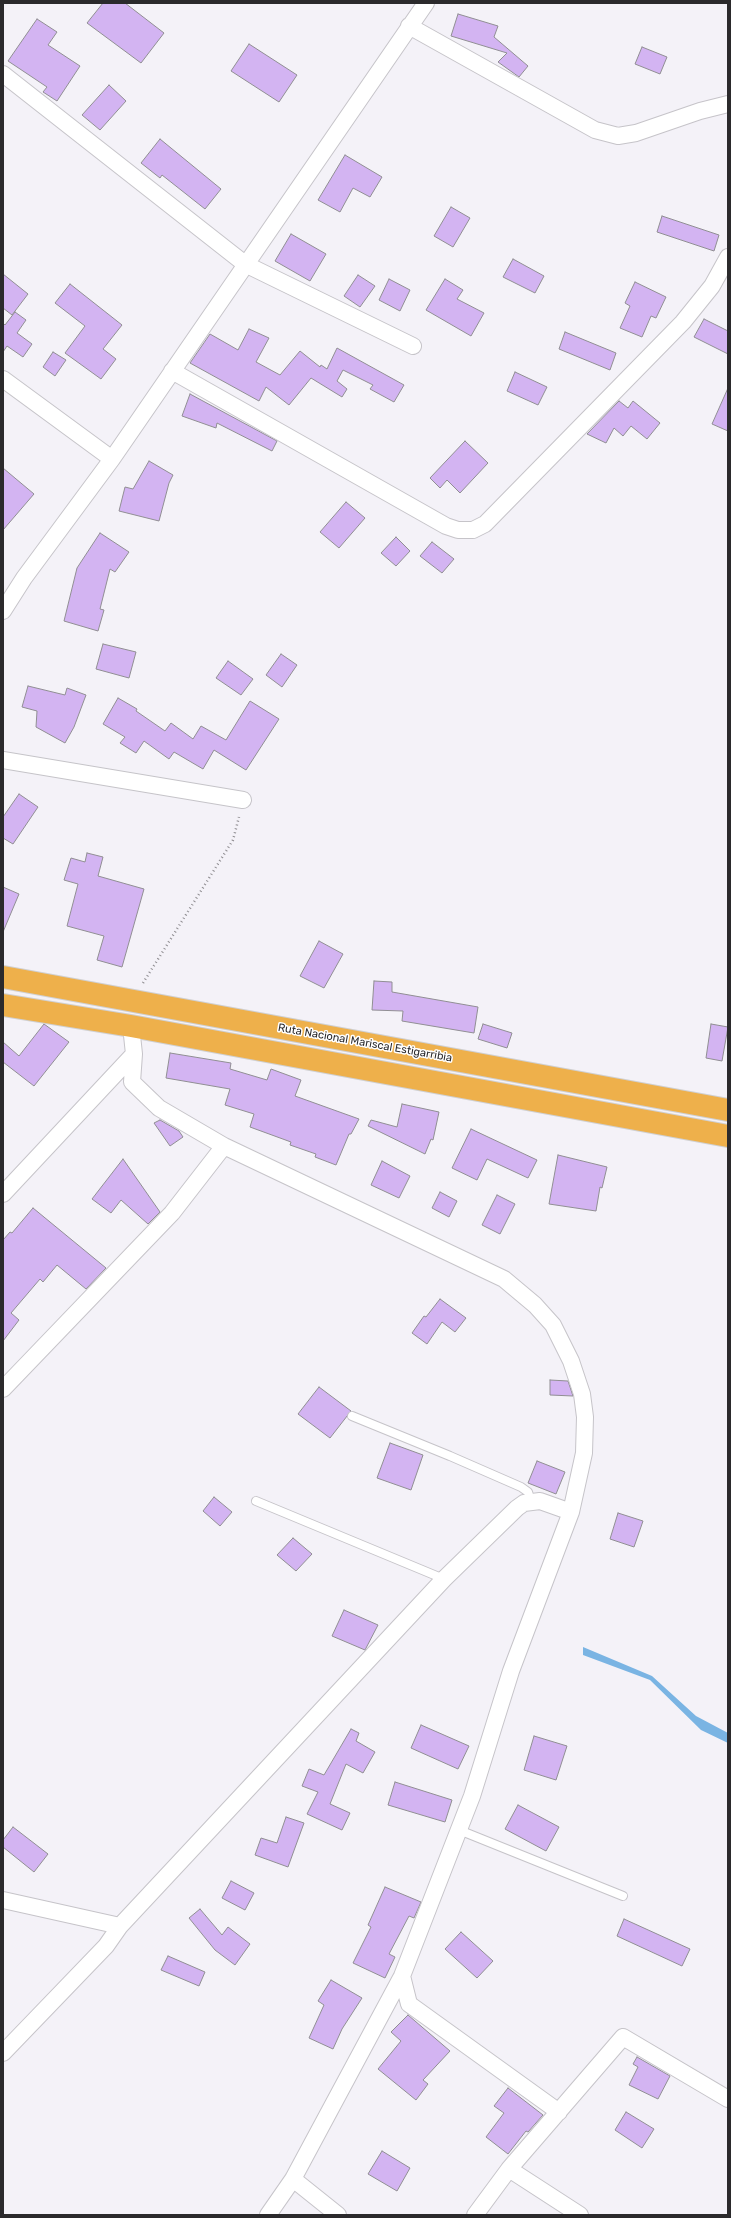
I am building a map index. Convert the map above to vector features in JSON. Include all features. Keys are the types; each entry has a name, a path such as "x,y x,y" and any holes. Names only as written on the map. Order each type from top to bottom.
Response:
{"highway":[{"name":"Ruta Nacional Mariscal Estigarribia","path":"3,976 728,1110"},
{"path":"4,1006 131,1026 728,1136"}],"street":[{"path":"3,611 24,578 112,459 408,26 426,3"},
{"path":"408,26 595,130 618,136 636,133 700,111 728,104"},
{"path":"3,74 245,264 413,346"},
{"path":"172,371 446,526 458,530 473,530 485,524 683,322 712,286 728,257"},
{"path":"3,379 112,459"},
{"path":"3,760 243,800"},
{"path":"131,1026 134,1054 132,1082 159,1108 224,1146 504,1279 535,1305 553,1325 571,1361 582,1394 585,1416 584,1453 571,1512 511,1672 472,1796 402,1976 293,2179 268,2215"},
{"path":"3,1194 134,1054"},
{"path":"3,1389 172,1212 224,1146"},
{"path":"3,2053 106,1946 120,1926 444,1579 517,1508 531,1501 540,1501 571,1512"},
{"path":"3,1900 120,1926"},
{"path":"402,1976 409,2004 560,2112"},
{"path":"475,2215 508,2169 560,2112 624,2036 728,2099"},
{"path":"508,2169 580,2215"},
{"path":"293,2179 338,2215"}],"lane":[{"path":"352,1416 450,1456 520,1487 528,1492 531,1501"},
{"path":"256,1501 444,1579"},
{"path":"459,1830 624,1896"}],"path":[{"path":"132,1000 233,840 243,800"}],"water":[{"path":"583,1647 652,1676 696,1716 728,1733 728,1743 701,1730 650,1680 583,1655"}],"building":[{"path":"103,3 125,3 164,33 141,63 87,23"},
{"path":"458,14 498,26 494,37 528,66 519,77 498,62 507,53 451,36"},
{"path":"37,19 57,32 48,45 80,66 57,101 43,92 47,87 8,61"},
{"path":"249,44 297,75 279,102 231,71"},
{"path":"642,47 667,57 660,74 635,64"},
{"path":"109,85 126,101 100,130 82,115"},
{"path":"160,139 221,189 205,209 162,175 160,178 141,163"},
{"path":"345,155 382,177 370,197 353,188 340,212 318,200"},
{"path":"451,207 470,218 453,247 434,236"},
{"path":"662,216 719,235 714,251 657,232"},
{"path":"291,234 326,254 310,281 275,261"},
{"path":"513,259 544,276 535,293 503,277"},
{"path":"3,274 28,294 12,315 3,308"},
{"path":"358,275 375,286 360,307 344,296"},
{"path":"389,279 410,290 400,311 379,300"},
{"path":"445,279 463,290 457,299 484,313 471,336 426,310"},
{"path":"635,282 666,297 656,318 651,316 642,337 620,328 630,306 625,303"},
{"path":"70,284 122,325 103,349 116,359 101,379 65,353 85,326 55,303"},
{"path":"15,312 26,320 17,333 32,344 23,357 7,346 3,352 3,323 5,325"},
{"path":"704,319 728,331 728,354 694,337"},
{"path":"249,329 269,338 256,362 280,375 300,351 320,367 321,365 327,369 337,348 404,385 394,402 370,389 373,385 343,370 337,381 347,389 342,397 311,378 289,405 266,387 259,401 190,363 210,334 238,350"},
{"path":"565,332 616,353 610,370 559,349"},
{"path":"53,352 66,360 55,376 43,367"},
{"path":"515,372 547,387 538,405 507,391"},
{"path":"728,388 728,431 712,424"},
{"path":"190,394 277,441 272,451 217,423 216,428 182,416"},
{"path":"619,401 628,408 633,401 660,423 647,439 631,426 623,436 614,428 606,443 587,434"},
{"path":"465,441 488,463 460,493 447,480 440,488 430,478"},
{"path":"149,461 173,475 169,483 159,521 119,511 125,487 133,489"},
{"path":"3,468 34,494 3,530"},
{"path":"346,502 365,518 339,548 320,532"},
{"path":"100,533 129,552 115,572 110,569 100,609 104,610 98,631 64,621 77,568"},
{"path":"396,537 410,551 396,566 381,553"},
{"path":"432,542 454,559 442,573 420,556"},
{"path":"103,644 136,652 129,678 96,669"},
{"path":"281,654 297,665 282,687 266,675"},
{"path":"228,661 253,679 241,695 216,678"},
{"path":"28,686 65,695 67,688 86,695 74,727 65,743 36,727 37,711 22,707"},
{"path":"118,698 137,709 136,711 165,731 171,723 193,739 201,726 226,740 250,701 279,719 246,770 214,750 203,769 174,752 169,759 144,741 136,753 120,743 125,737 103,724"},
{"path":"19,794 38,807 13,844 3,838 3,817"},
{"path":"87,853 103,857 98,876 144,889 122,967 97,960 104,936 67,926 78,884 64,880 71,858 85,862"},
{"path":"3,887 19,894 3,932"},
{"path":"319,941 343,954 324,988 300,976"},
{"path":"374,981 392,982 392,992 478,1007 474,1033 402,1021 403,1011 372,1010"},
{"path":"44,1024 69,1042 34,1086 3,1062 3,1042 19,1056"},
{"path":"483,1024 512,1033 507,1048 478,1039"},
{"path":"711,1024 728,1027 722,1061 706,1058"},
{"path":"170,1053 231,1063 230,1069 267,1080 271,1069 301,1080 295,1096 359,1119 351,1134 349,1134 336,1165 315,1157 316,1154 290,1145 291,1142 250,1127 254,1114 225,1105 230,1089 166,1078"},
{"path":"402,1104 439,1112 433,1140 431,1139 425,1154 368,1126 371,1120 397,1127"},
{"path":"160,1120 179,1131 183,1137 170,1146 154,1123"},
{"path":"471,1129 537,1160 528,1178 487,1159 477,1180 452,1168"},
{"path":"558,1155 607,1167 602,1188 600,1187 596,1211 549,1204"},
{"path":"123,1159 160,1212 148,1224 121,1200 111,1213 92,1199"},
{"path":"382,1161 410,1176 399,1198 371,1185"},
{"path":"440,1192 457,1201 449,1217 432,1208"},
{"path":"497,1195 515,1204 500,1234 482,1225"},
{"path":"33,1208 106,1268 86,1289 57,1265 43,1282 40,1279 11,1313 19,1320 3,1341 3,1240 10,1232 12,1233"},
{"path":"440,1299 466,1318 455,1332 442,1322 427,1344 412,1333 424,1316 426,1317"},
{"path":"550,1380 568,1381 573,1396 550,1395"},
{"path":"319,1387 351,1411 330,1438 298,1414"},
{"path":"390,1443 423,1455 411,1490 377,1478"},
{"path":"537,1461 565,1472 556,1494 528,1483"},
{"path":"214,1497 232,1512 220,1526 203,1511"},
{"path":"618,1513 643,1521 634,1547 610,1539"},
{"path":"293,1538 312,1554 296,1571 277,1555"},
{"path":"344,1610 378,1625 365,1650 332,1636"},
{"path":"421,1725 469,1746 458,1769 411,1748"},
{"path":"351,1729 359,1733 356,1741 375,1752 363,1773 346,1764 330,1804 350,1813 342,1830 307,1814 318,1792 302,1786 309,1769 324,1775"},
{"path":"534,1736 567,1746 556,1780 524,1770"},
{"path":"395,1782 452,1800 445,1822 388,1805"},
{"path":"518,1805 559,1827 546,1851 505,1829"},
{"path":"286,1817 304,1823 288,1867 255,1855 261,1838 277,1843"},
{"path":"13,1827 48,1854 34,1872 3,1847 3,1840"},
{"path":"231,1881 254,1893 245,1910 222,1898"},
{"path":"385,1887 421,1902 414,1918 409,1916 389,1954 395,1957 385,1978 353,1963 371,1927 368,1925"},
{"path":"200,1909 222,1935 228,1927 250,1944 235,1965 215,1950 189,1918"},
{"path":"624,1919 690,1949 682,1966 617,1936"},
{"path":"461,1932 493,1961 477,1978 445,1949"},
{"path":"168,1956 205,1972 199,1986 161,1970"},
{"path":"331,1980 362,1998 342,2029 333,2049 309,2038 324,2005 318,2001"},
{"path":"408,2015 450,2051 423,2080 428,2084 416,2100 378,2069 401,2041 391,2032"},
{"path":"637,2057 670,2076 658,2099 629,2085 638,2067 633,2064"},
{"path":"508,2088 543,2115 528,2132 526,2131 508,2154 486,2137 504,2113 494,2106"},
{"path":"626,2112 654,2129 642,2148 615,2130"},
{"path":"382,2151 410,2168 397,2191 368,2174"}]}
